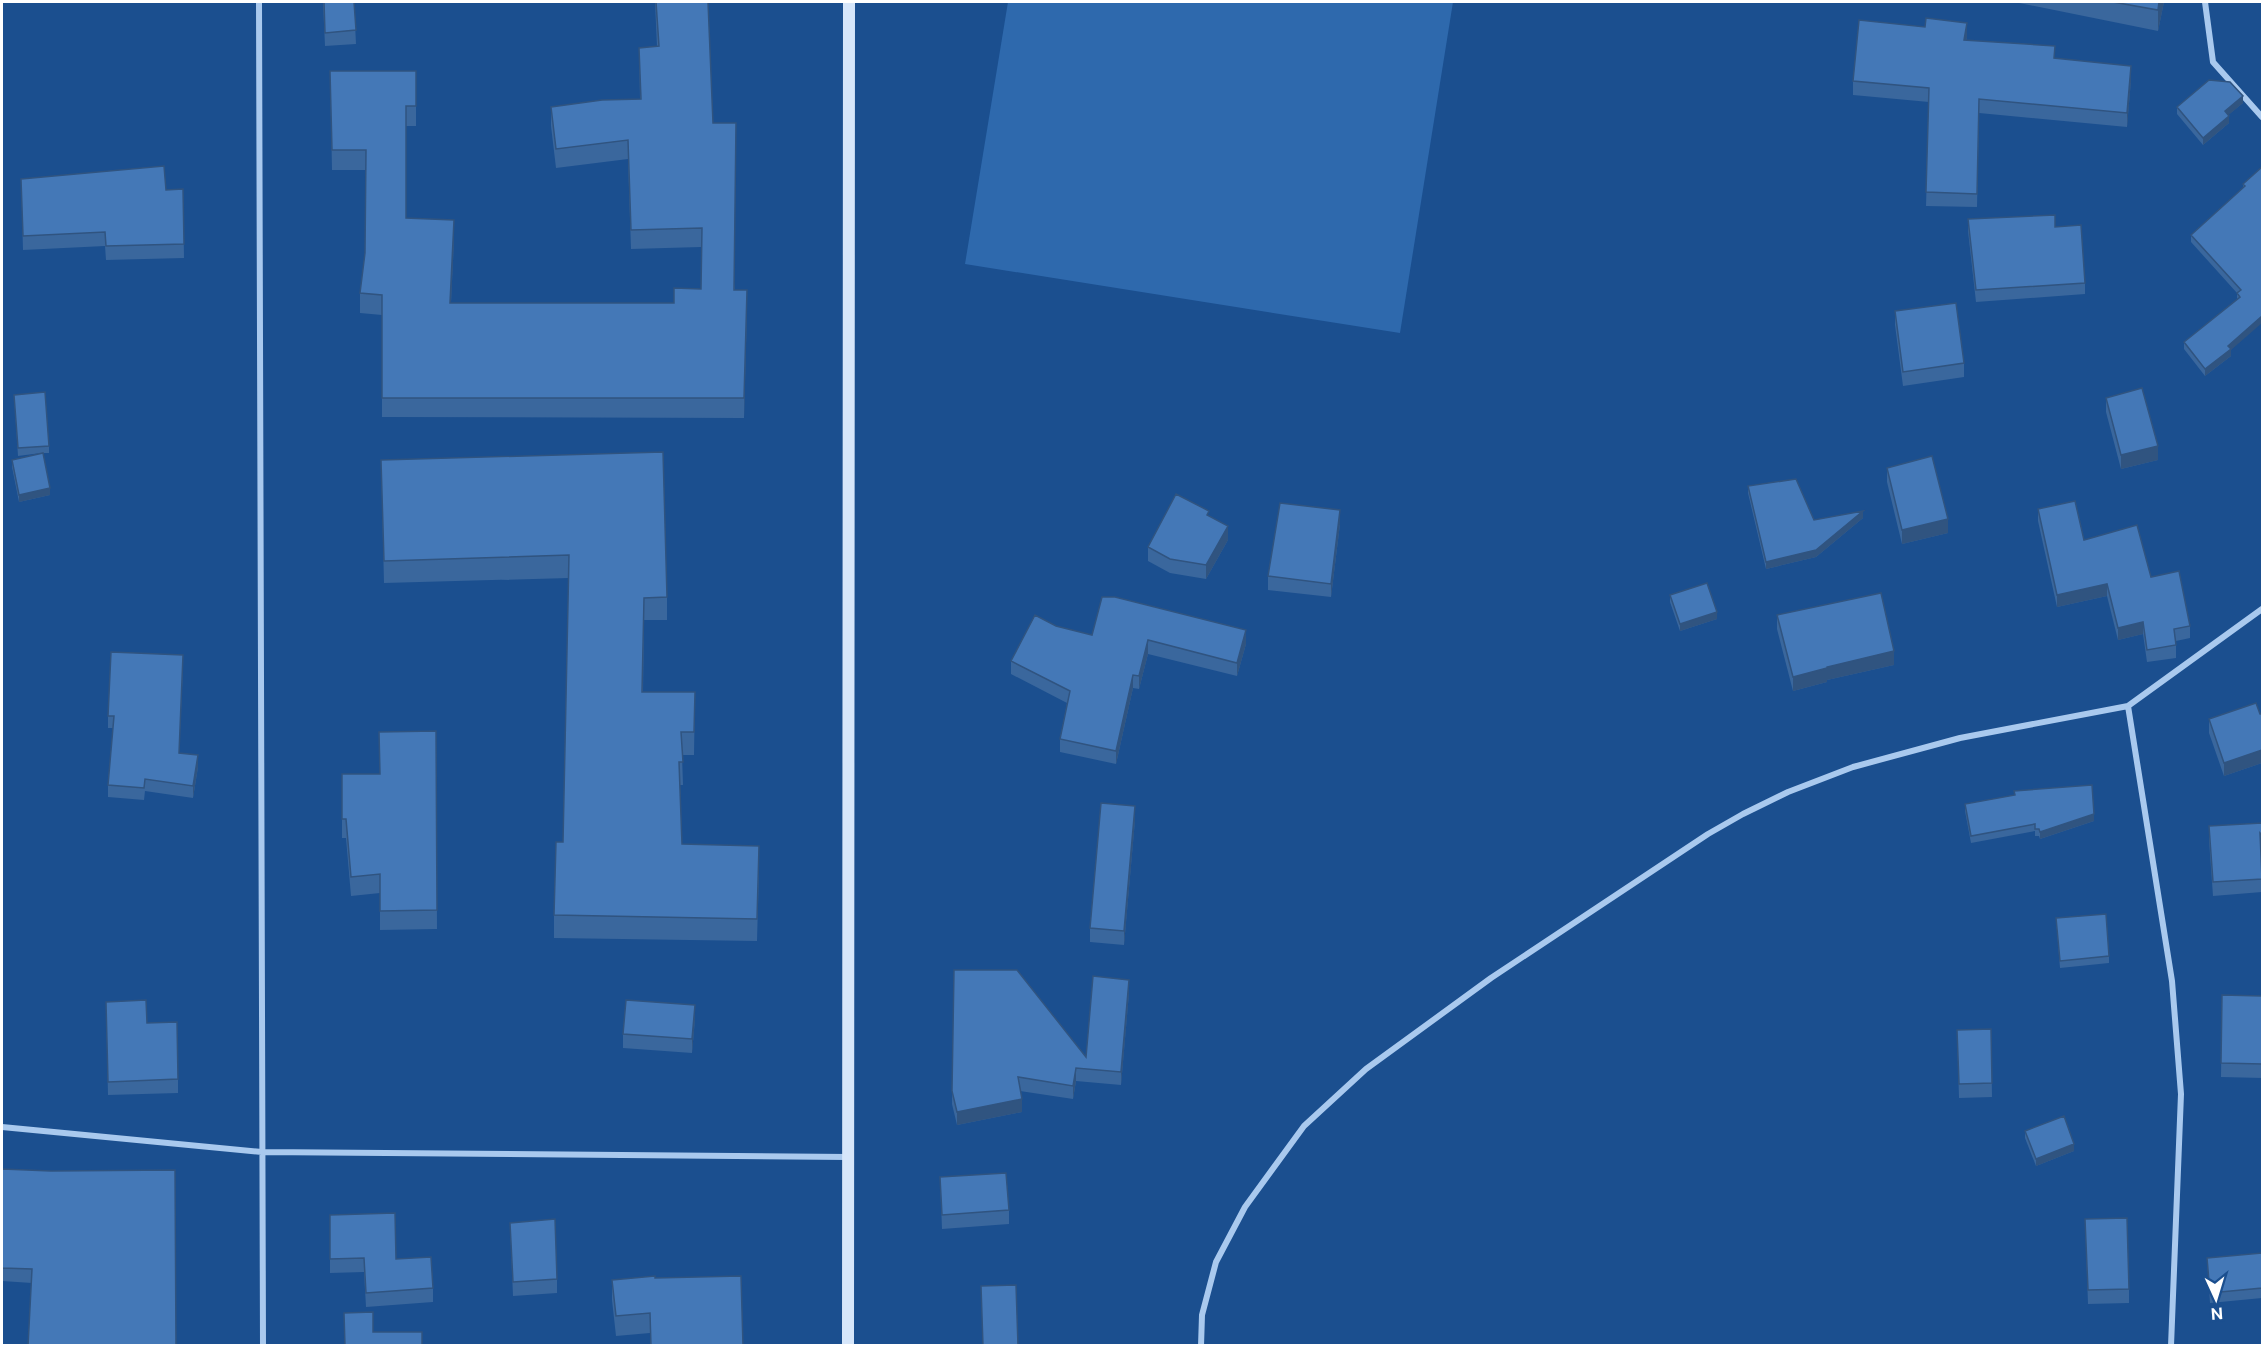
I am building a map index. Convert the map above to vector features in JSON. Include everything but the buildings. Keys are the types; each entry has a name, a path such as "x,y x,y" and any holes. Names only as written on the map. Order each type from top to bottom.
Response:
{"street":[{"path":"259,2 263,1346"},
{"path":"848,1346 849,2"},
{"path":"2205,2 2213,62 2262,117"},
{"path":"1201,1346 1202,1315 1216,1262 1245,1207 1305,1126 1365,1069 1491,978 1708,834 1788,792 1853,767 1960,738 2128,706 2262,609"},
{"path":"2128,706 2172,981 2180,1074 2181,1106 2171,1346"},
{"path":"2,1127 262,1152 849,1157"}],"shaded area":[{"path":"1008,2 1453,2 1400,333 965,264"}]}
